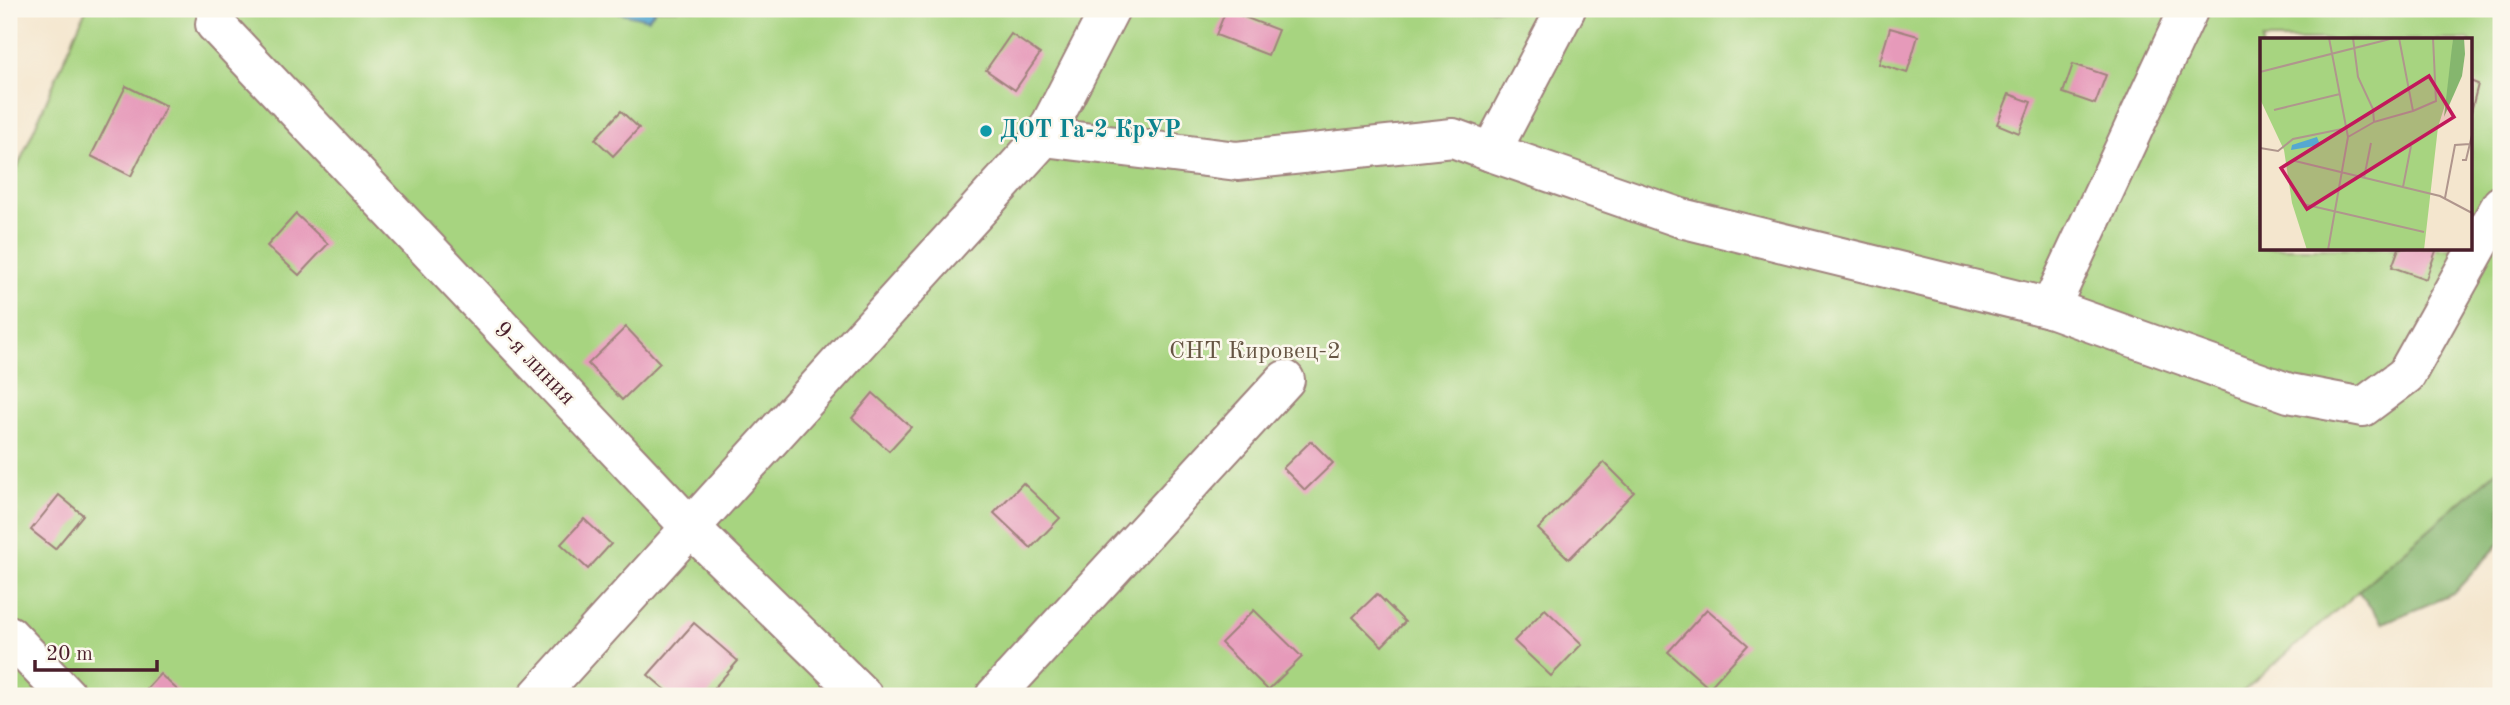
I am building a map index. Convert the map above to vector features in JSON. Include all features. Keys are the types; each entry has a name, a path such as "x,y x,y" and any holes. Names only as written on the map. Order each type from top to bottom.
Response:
{"street":[{"path":"1491,152 1566,9"},
{"path":"2050,308 2189,9"},
{"path":"538,696 1044,137 1105,11"},
{"name":"9-я линия","path":"215,24 691,528 863,696"},
{"path":"1044,137 1237,161 1454,138 1681,218 2050,308 2288,393 2363,407 2406,375 2501,205"},
{"path":"995,696 1285,380"},
{"path":"9,635 67,696"}],"green space":[{"name":"СНТ Кировец-2","path":"86,9 2501,9 2501,467 2238,696 9,696 9,187"},
{"path":"2501,467 2501,542 2453,594 2383,623 2358,591"}],"water":[{"path":"604,9 656,9 648,19"}],"building":[{"path":"1226,10 1278,30 1268,55 1216,35"},
{"path":"1890,28 1918,36 1907,73 1879,64"},
{"path":"1011,34 1040,54 1015,90 986,70"},
{"path":"2073,64 2106,75 2095,104 2063,93"},
{"path":"2472,82 2478,84 2472,108"},
{"path":"126,86 166,106 131,176 91,156"},
{"path":"2009,94 2031,102 2019,133 1997,124"},
{"path":"621,111 639,128 613,156 595,139"},
{"path":"296,214 328,244 299,275 267,246"},
{"path":"2398,250 2436,250 2426,279 2392,267"},
{"path":"626,327 660,363 622,400 588,364"},
{"path":"873,393 911,427 889,451 852,418"},
{"path":"1311,441 1333,463 1305,490 1283,468"},
{"path":"1604,462 1634,492 1569,559 1538,529"},
{"path":"1023,483 1060,518 1031,548 994,513"},
{"path":"59,495 83,515 55,549 31,530"},
{"path":"584,519 611,544 588,569 561,544"},
{"path":"1377,594 1405,622 1382,646 1353,617"},
{"path":"1545,609 1582,644 1551,676 1514,641"},
{"path":"1707,609 1748,645 1709,688 1668,652"},
{"path":"1254,610 1302,657 1268,690 1221,643"},
{"path":"694,623 738,661 707,696 673,696 648,675"},
{"path":"160,674 184,696 140,696"}],"place":[{"name":"ДОТ Га-2 КрУР","path":"986,131"}]}
